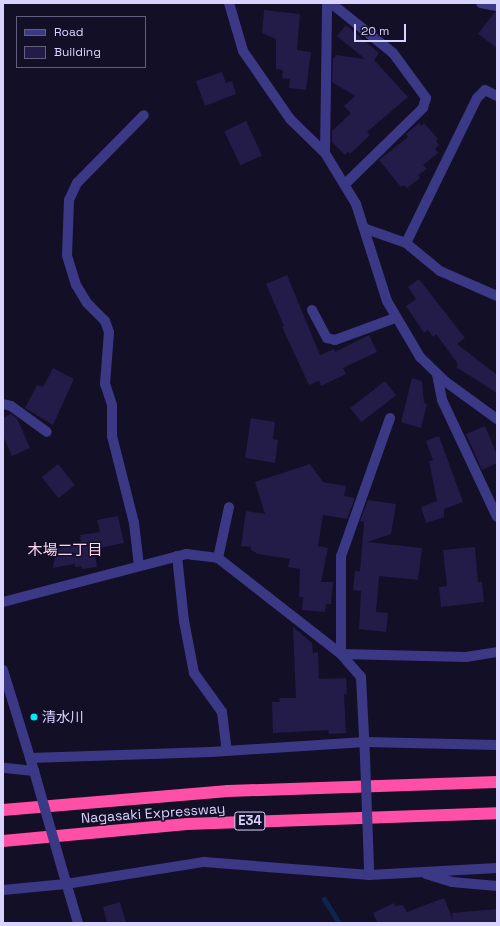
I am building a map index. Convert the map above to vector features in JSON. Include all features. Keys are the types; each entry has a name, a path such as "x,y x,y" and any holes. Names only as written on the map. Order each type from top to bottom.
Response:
{"highway":[{"name":"Nagasaki Expressway","path":"3,810 228,791 497,782"},
{"name":"Nagasaki Expressway","path":"3,841 187,824 497,813"}],"street":[{"path":"229,3 243,51 290,119 324,153 345,184 366,229 395,318 420,357 437,374 497,419"},
{"path":"324,153 327,3"},
{"path":"331,3 393,53 426,98 422,108 345,184"},
{"path":"481,3 485,6 497,6"},
{"path":"406,243 477,98 485,90 497,96"},
{"path":"139,566 134,523 112,436 112,405 105,384 110,332 105,321 87,303 76,285 68,255 69,200 77,183 144,114"},
{"path":"366,229 406,243 440,271 497,296"},
{"path":"312,310 327,338 335,340 395,318"},
{"path":"437,374 442,400 497,517"},
{"path":"3,404 11,406 47,432"},
{"path":"341,654 341,556 390,418"},
{"path":"218,558 229,507"},
{"path":"3,602 186,554 218,558 341,654 361,677 365,742 369,875"},
{"path":"177,556 184,621 194,673 222,712 227,752"},
{"path":"341,654 466,657 497,652"},
{"path":"3,670 78,923"},
{"path":"30,758 227,752 365,742 497,745"},
{"path":"3,768 34,771"},
{"path":"3,890 66,884 204,862 369,875 497,868"},
{"path":"419,872 452,882 497,886"}],"building":[{"path":"264,10 300,14 297,50 311,52 306,90 289,88 290,79 282,78 283,70 276,69 276,39 262,33"},
{"path":"495,12 497,12 497,48 478,34"},
{"path":"346,25 379,53 374,60 408,97 367,132 370,135 350,154 348,152 345,155 332,142 332,131 351,113 344,106 355,96 332,82 333,59 336,55 365,59 337,36"},
{"path":"222,72 226,83 232,81 236,94 205,106 196,81"},
{"path":"246,121 262,155 240,166 224,131"},
{"path":"419,123 421,126 424,123 438,139 436,141 439,145 435,149 438,153 423,165 427,169 418,175 420,178 407,188 404,185 401,187 379,160 408,137 406,134"},
{"path":"287,275 320,355 334,349 335,352 369,335 377,352 343,368 346,374 321,386 319,381 309,385 282,327 284,326 266,284"},
{"path":"419,279 465,338 457,344 497,375 497,393 456,367 458,364 436,334 433,337 428,330 424,333 406,306 416,299 408,287"},
{"path":"53,368 74,379 53,425 25,408 37,385 43,387"},
{"path":"412,378 422,381 424,403 427,404 421,428 401,422"},
{"path":"385,381 396,395 361,422 350,408"},
{"path":"11,414 17,418 30,448 12,456 3,436 3,418"},
{"path":"251,418 275,422 273,439 278,440 275,463 245,458"},
{"path":"485,426 497,455 497,463 482,470 466,434"},
{"path":"439,436 463,502 444,509 444,517 426,523 421,507 437,501 429,461 433,460 426,441"},
{"path":"58,464 75,485 59,498 42,477"},
{"path":"310,464 323,482 346,486 344,496 355,498 347,519 323,515 318,546 328,548 321,582 333,582 331,604 326,604 325,612 302,610 303,597 299,597 300,569 288,567 290,559 258,554 251,550 251,547 241,546 246,511 265,514 255,482"},
{"path":"368,500 396,504 391,534 367,542 422,548 418,580 379,576 376,612 388,613 386,632 359,629 361,591 353,590 355,571 360,571 364,522 360,521"},
{"path":"118,516 124,543 94,549 97,567 82,569 81,566 75,567 75,564 53,568 56,549 62,548 62,545 81,542 80,535 100,532 97,520"},
{"path":"475,547 478,582 482,582 484,602 441,607 439,587 447,586 443,550"},
{"path":"293,627 312,643 313,653 318,652 319,679 346,678 347,694 344,694 346,733 329,734 328,730 273,733 272,702 280,702 279,698 296,698"},
{"path":"444,898 453,920 452,913 497,909 497,923 378,923 373,913 394,903 395,906 403,905 407,912"},
{"path":"120,902 126,923 107,923 103,907"}],"waterway":[{"path":"324,899 339,923"}],"place":[{"name":"清水川","path":"34,717"}],"district":[{"name":"木場二丁目","path":"65,550"}]}
